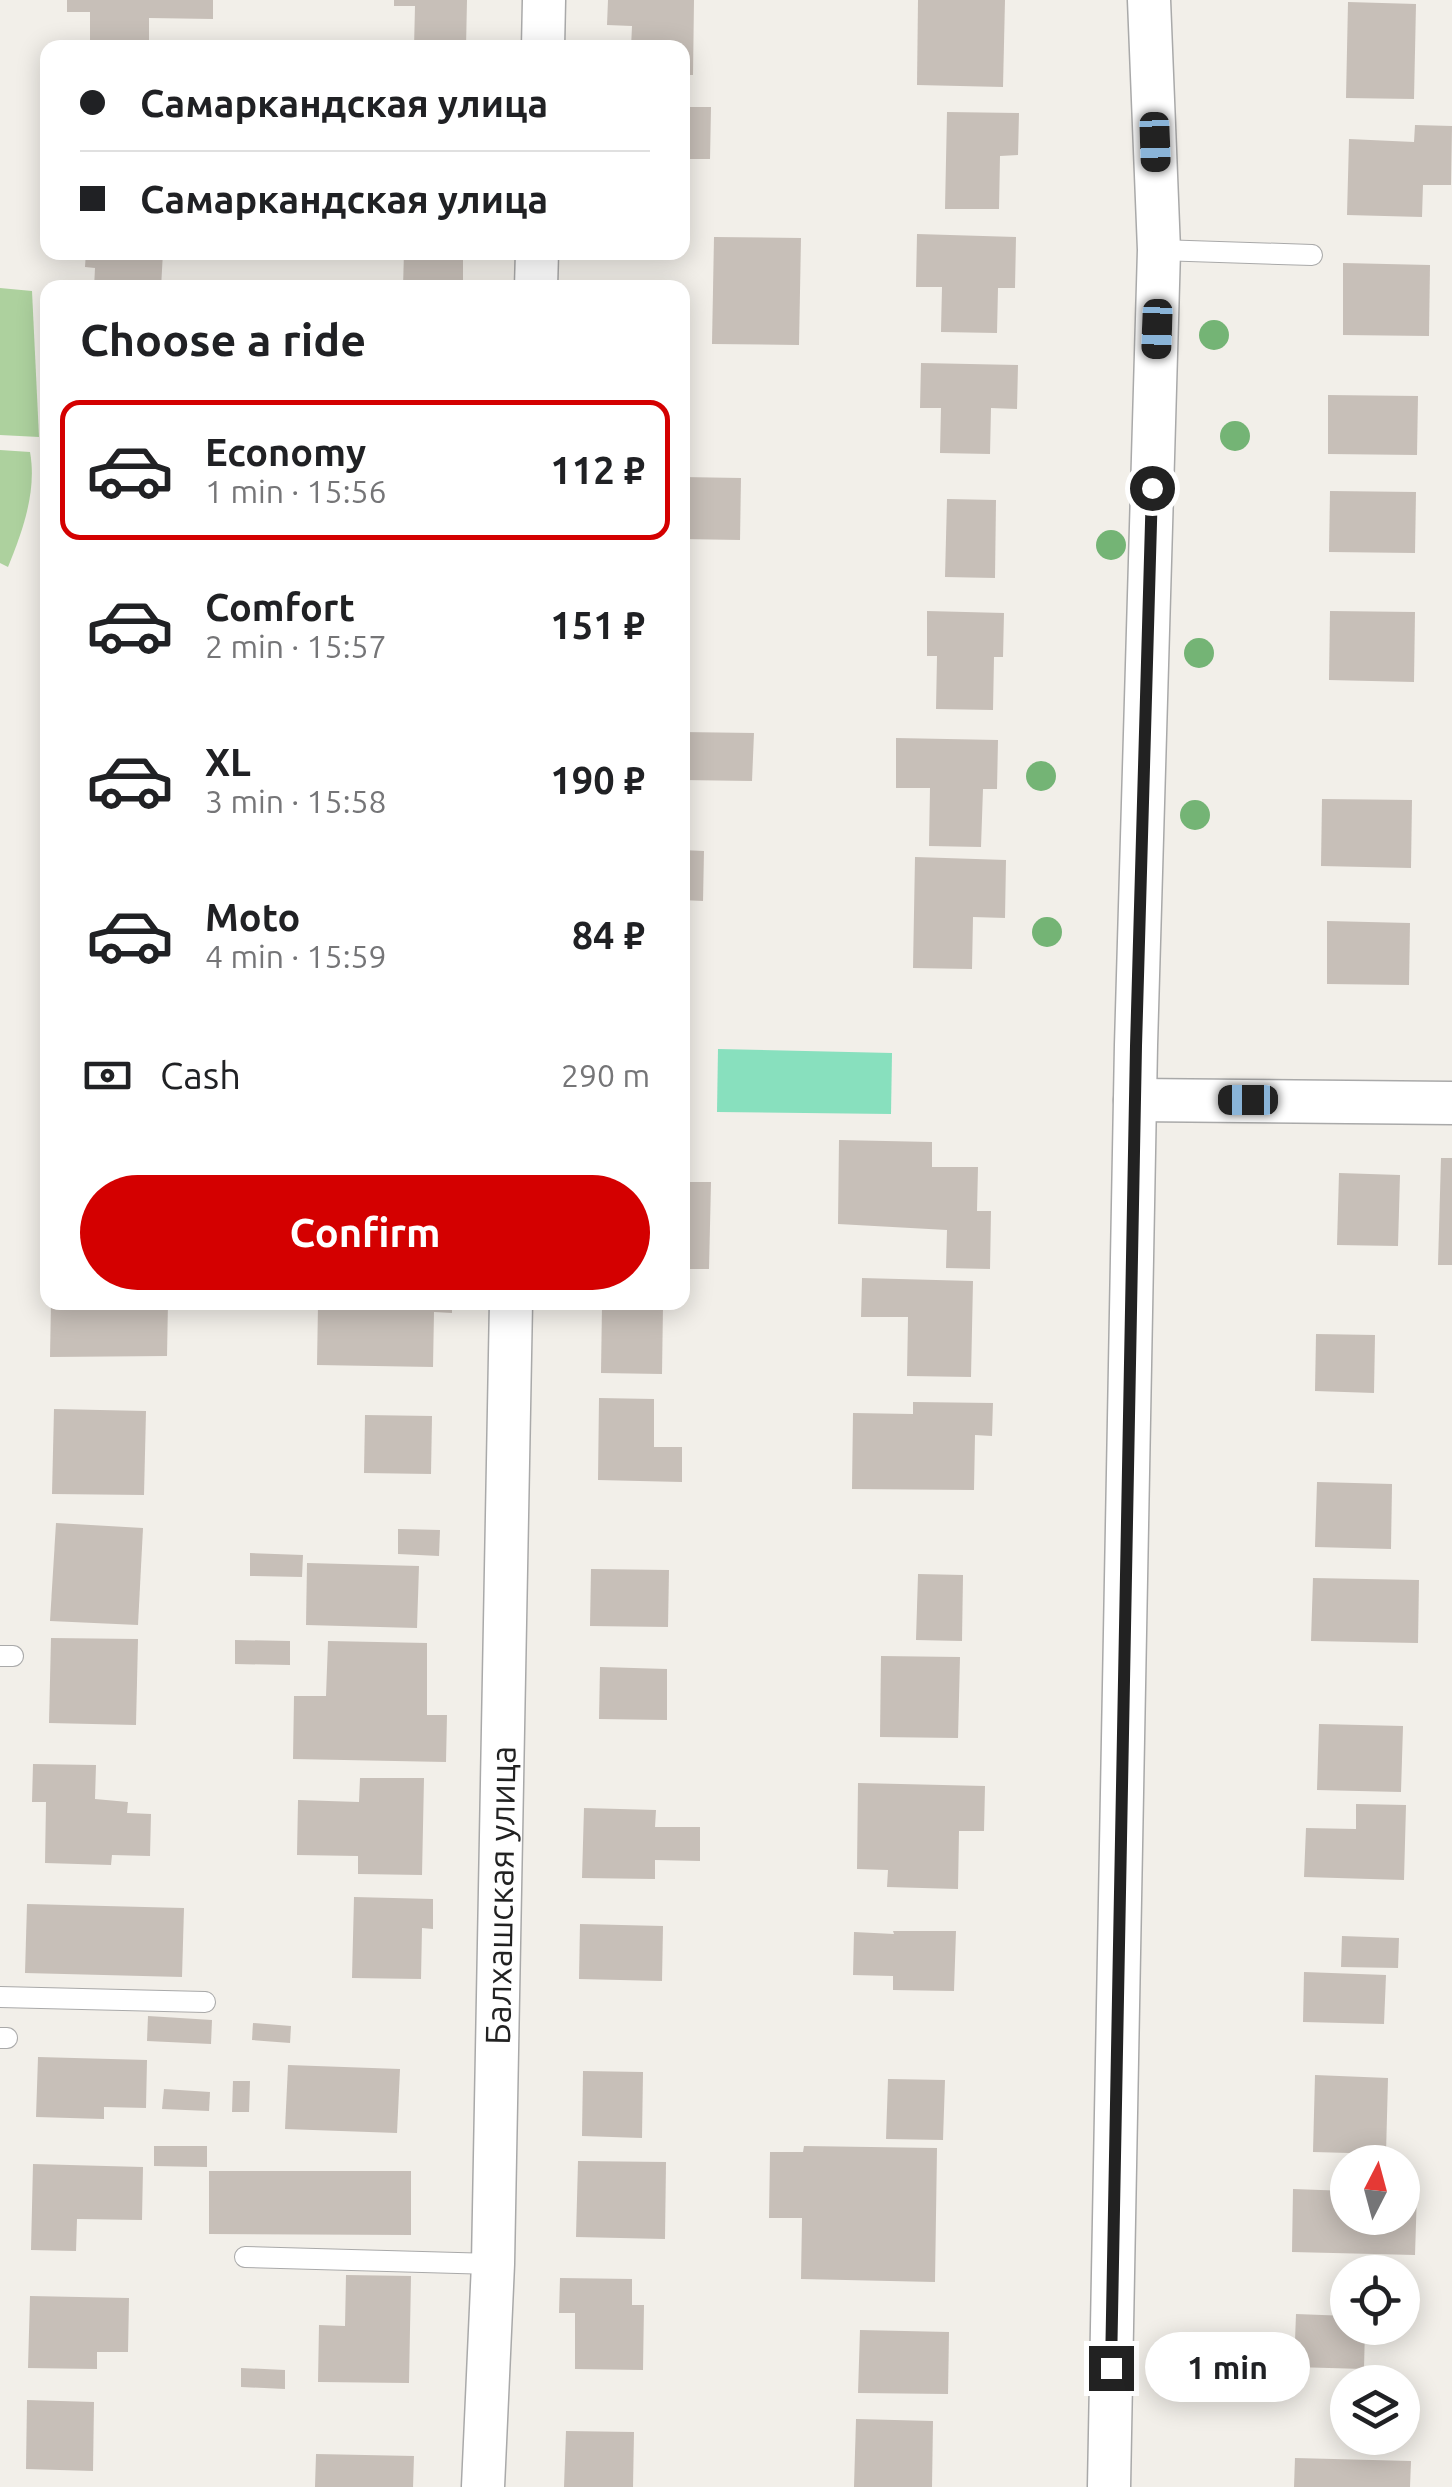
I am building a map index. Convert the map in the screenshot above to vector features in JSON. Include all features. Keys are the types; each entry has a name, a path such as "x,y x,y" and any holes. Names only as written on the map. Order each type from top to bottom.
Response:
{"street":[{"path":"543,40 544,0"},
{"path":"1109,2487 1135,1100 1159,250 1148,0"},
{"path":"1135,1100 1452,1103"},
{"name":"Балхашская улица","path":"483,2487 494,2264 511,1310"}],"lane":[{"path":"1159,250 1312,254"},
{"path":"0,1997 205,2002"},
{"path":"245,2257 494,2264"}],"green space":[{"path":"0,288 32,291 39,437 0,435"},
{"path":"0,450 30,452 32,467 27,510 8,567 0,563"},
{"path":"718,1049 892,1053 891,1114 717,1112"}],"building":[{"path":"67,0 213,0 213,19 149,18 149,40 90,40 90,12 67,12"},
{"path":"394,0 467,0 466,40 414,40 415,6 394,6"},
{"path":"608,0 694,0 693,75 690,40 631,40 632,26 607,25"},
{"path":"918,0 1005,0 1003,87 917,85"},
{"path":"1348,2 1416,4 1414,99 1346,98"},
{"path":"690,107 711,107 710,159 690,159"},
{"path":"947,112 1019,113 1018,155 1000,156 999,209 945,209"},
{"path":"1415,125 1452,126 1451,185 1423,185 1422,217 1347,215 1349,139 1414,142"},
{"path":"917,234 1016,237 1015,288 998,288 997,333 941,332 942,287 916,287"},
{"path":"714,237 801,238 799,345 712,344"},
{"path":"85,260 163,260 161,280 94,280 95,268 85,267"},
{"path":"404,260 463,260 463,280 403,280"},
{"path":"1343,263 1430,265 1429,336 1343,335"},
{"path":"921,363 1018,365 1017,409 991,408 990,454 940,453 941,408 920,408"},
{"path":"1328,395 1418,396 1417,455 1328,454"},
{"path":"690,477 741,478 740,540 690,539"},
{"path":"1330,491 1416,492 1415,553 1329,552"},
{"path":"947,499 996,500 995,578 945,577"},
{"path":"927,611 1004,613 1003,657 994,657 993,710 936,709 937,656 927,656"},
{"path":"1330,611 1415,612 1414,682 1329,680"},
{"path":"690,732 754,733 752,781 690,780"},
{"path":"896,738 998,740 997,789 983,789 981,847 929,846 930,788 896,788"},
{"path":"1322,799 1412,800 1411,868 1321,866"},
{"path":"690,850 704,851 703,901 690,900"},
{"path":"915,857 1006,860 1005,918 973,917 972,969 913,968"},
{"path":"1327,921 1410,923 1409,985 1327,984"},
{"path":"839,1140 932,1142 932,1167 978,1167 977,1211 991,1211 990,1269 946,1268 947,1230 838,1224"},
{"path":"1441,1158 1452,1158 1452,1265 1438,1265"},
{"path":"1339,1173 1400,1175 1398,1246 1337,1245"},
{"path":"690,1182 711,1182 709,1269 690,1269"},
{"path":"862,1278 973,1281 971,1377 907,1376 908,1317 861,1317"},
{"path":"51,1310 168,1310 167,1356 50,1357"},
{"path":"318,1310 452,1310 434,1312 433,1367 317,1365"},
{"path":"602,1310 663,1310 662,1374 601,1373"},
{"path":"1316,1334 1375,1335 1374,1393 1315,1391"},
{"path":"599,1398 654,1399 654,1447 682,1447 682,1482 598,1480"},
{"path":"913,1402 993,1403 992,1436 975,1435 974,1490 852,1489 853,1413 913,1414"},
{"path":"54,1409 146,1411 144,1495 52,1494"},
{"path":"365,1415 432,1416 431,1474 364,1473"},
{"path":"1317,1482 1392,1484 1391,1549 1315,1547"},
{"path":"56,1523 143,1528 138,1625 50,1621"},
{"path":"398,1529 440,1530 439,1556 398,1554"},
{"path":"250,1553 303,1555 302,1577 250,1576"},
{"path":"307,1563 419,1566 417,1628 306,1625"},
{"path":"591,1569 669,1570 668,1627 590,1626"},
{"path":"918,1574 963,1575 962,1641 916,1640"},
{"path":"1313,1578 1419,1580 1418,1643 1311,1641"},
{"path":"51,1638 138,1639 136,1725 49,1723"},
{"path":"235,1640 290,1641 290,1665 235,1664"},
{"path":"328,1641 427,1643 427,1715 447,1715 446,1762 293,1759 294,1696 326,1696"},
{"path":"881,1656 960,1657 958,1738 880,1737"},
{"path":"600,1667 667,1669 667,1720 599,1719"},
{"path":"1319,1724 1403,1726 1401,1792 1317,1790"},
{"path":"33,1764 96,1765 95,1799 128,1802 127,1813 151,1814 150,1856 112,1855 111,1865 45,1863 46,1802 32,1802"},
{"path":"360,1778 424,1778 422,1875 358,1874 358,1856 297,1855 298,1800 359,1802"},
{"path":"858,1783 985,1786 984,1831 959,1831 958,1889 887,1887 888,1870 857,1869"},
{"path":"1356,1804 1406,1805 1404,1880 1304,1877 1306,1828 1356,1829"},
{"path":"584,1808 656,1810 655,1827 700,1827 700,1861 655,1860 655,1879 582,1878"},
{"path":"354,1897 433,1899 433,1929 422,1928 421,1979 352,1978"},
{"path":"27,1904 184,1908 182,1977 25,1973"},
{"path":"580,1924 663,1926 662,1981 579,1979"},
{"path":"893,1931 956,1931 954,1991 893,1990 893,1976 853,1975 854,1932 894,1934"},
{"path":"1342,1936 1399,1938 1398,1968 1341,1967"},
{"path":"1304,1972 1386,1975 1384,2024 1303,2022"},
{"path":"148,2016 212,2020 211,2044 147,2041"},
{"path":"253,2023 291,2026 290,2043 252,2040"},
{"path":"38,2057 147,2060 146,2108 104,2107 104,2119 36,2117"},
{"path":"288,2065 400,2069 397,2133 285,2129"},
{"path":"583,2071 643,2072 642,2138 582,2136"},
{"path":"1315,2075 1388,2078 1386,2145 1330,2145 1330,2152 1313,2152"},
{"path":"888,2079 945,2080 943,2140 886,2139"},
{"path":"233,2081 250,2081 249,2112 232,2112"},
{"path":"164,2089 210,2092 209,2111 162,2109"},
{"path":"154,2146 207,2146 207,2167 154,2166"},
{"path":"804,2146 937,2148 935,2282 801,2279 802,2218 769,2218 770,2152 803,2152"},
{"path":"578,2161 666,2162 665,2239 576,2237"},
{"path":"33,2164 143,2167 142,2220 77,2219 76,2251 31,2250"},
{"path":"209,2171 411,2171 411,2235 209,2234"},
{"path":"1293,2189 1330,2190 1330,2235 1416,2235 1415,2255 1292,2252"},
{"path":"346,2275 411,2276 409,2383 318,2382 319,2325 345,2326"},
{"path":"560,2278 632,2279 632,2305 644,2305 643,2370 575,2369 575,2313 559,2313"},
{"path":"30,2296 129,2298 128,2352 97,2352 97,2369 28,2368"},
{"path":"1296,2314 1330,2315 1330,2345 1365,2345 1364,2365 1294,2367"},
{"path":"860,2330 949,2332 948,2394 858,2393"},
{"path":"241,2368 285,2370 285,2389 241,2387"},
{"path":"27,2400 94,2402 93,2471 26,2469"},
{"path":"856,2419 933,2421 932,2487 854,2487"},
{"path":"566,2431 634,2432 633,2487 564,2487"},
{"path":"316,2454 414,2456 413,2487 315,2487"},
{"path":"1295,2458 1411,2461 1410,2487 1294,2487"}],"route":[{"path":"1111,2368 1136,1046 1152,488"}]}
